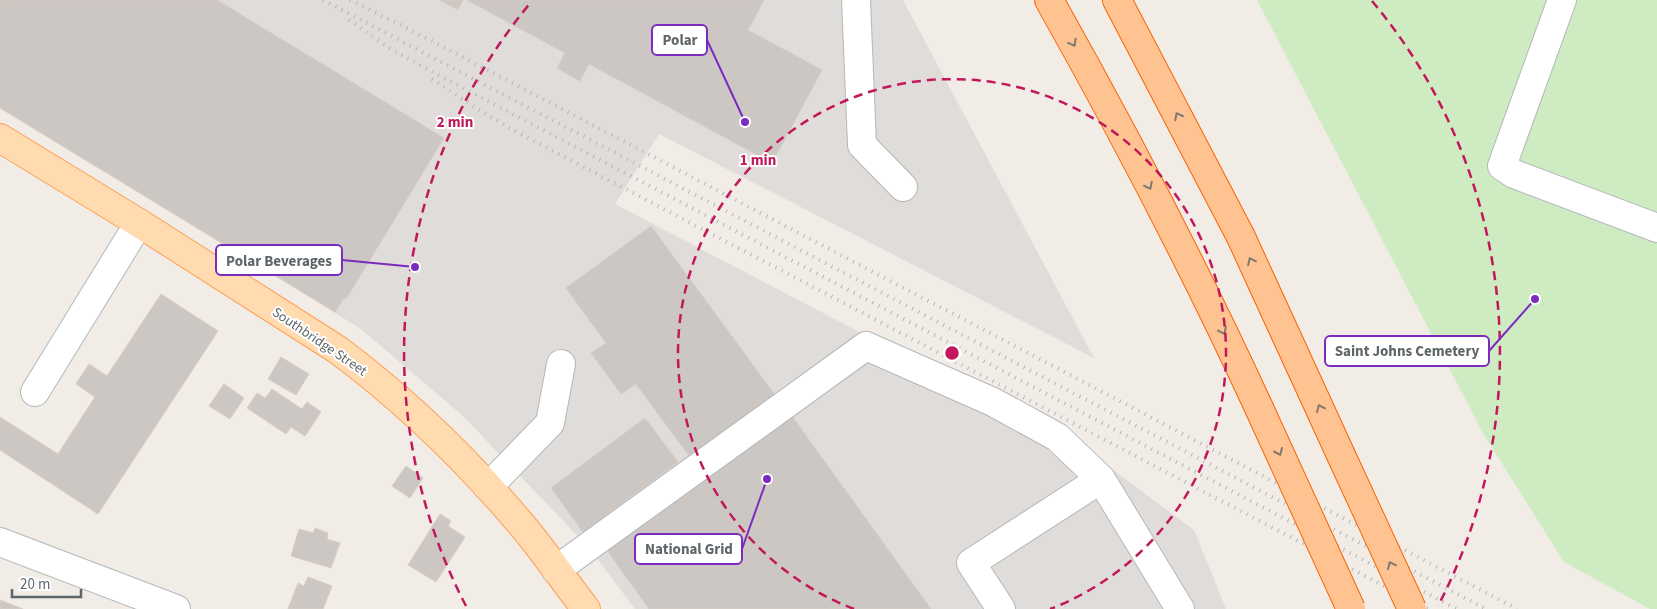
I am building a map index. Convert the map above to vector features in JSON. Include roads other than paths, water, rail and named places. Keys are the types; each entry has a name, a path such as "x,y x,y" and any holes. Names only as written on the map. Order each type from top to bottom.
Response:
{"highway":[{"path":"1049,0 1091,74 1218,320 1351,609"},
{"path":"1117,0 1241,237 1412,609"}],"main road":[{"name":"Southbridge Street","path":"0,138 139,223 338,350 369,373 431,428 488,487 522,524 586,609"}],"street":[{"path":"856,0 862,144 903,187"},
{"path":"1562,0 1502,166 1514,174 1657,228"},
{"path":"35,392 139,223"},
{"path":"556,570 866,346 993,402 1057,437 1101,479 1180,609"},
{"path":"488,487 550,423 561,364"},
{"path":"1001,609 971,563 1101,479"},
{"path":"0,542 176,609"}],"railway":[{"path":"323,0 1486,609"},
{"path":"350,0 411,30 1517,609"},
{"path":"349,20 389,48 438,75 1457,609"},
{"path":"432,79 515,131 1428,609"}],"place":[{"name":"Polar","path":"745,122"},
{"name":"Polar Beverages","path":"415,267"},
{"name":"Saint Johns Cemetery","path":"1535,299"},
{"name":"National Grid","path":"767,479"}]}
